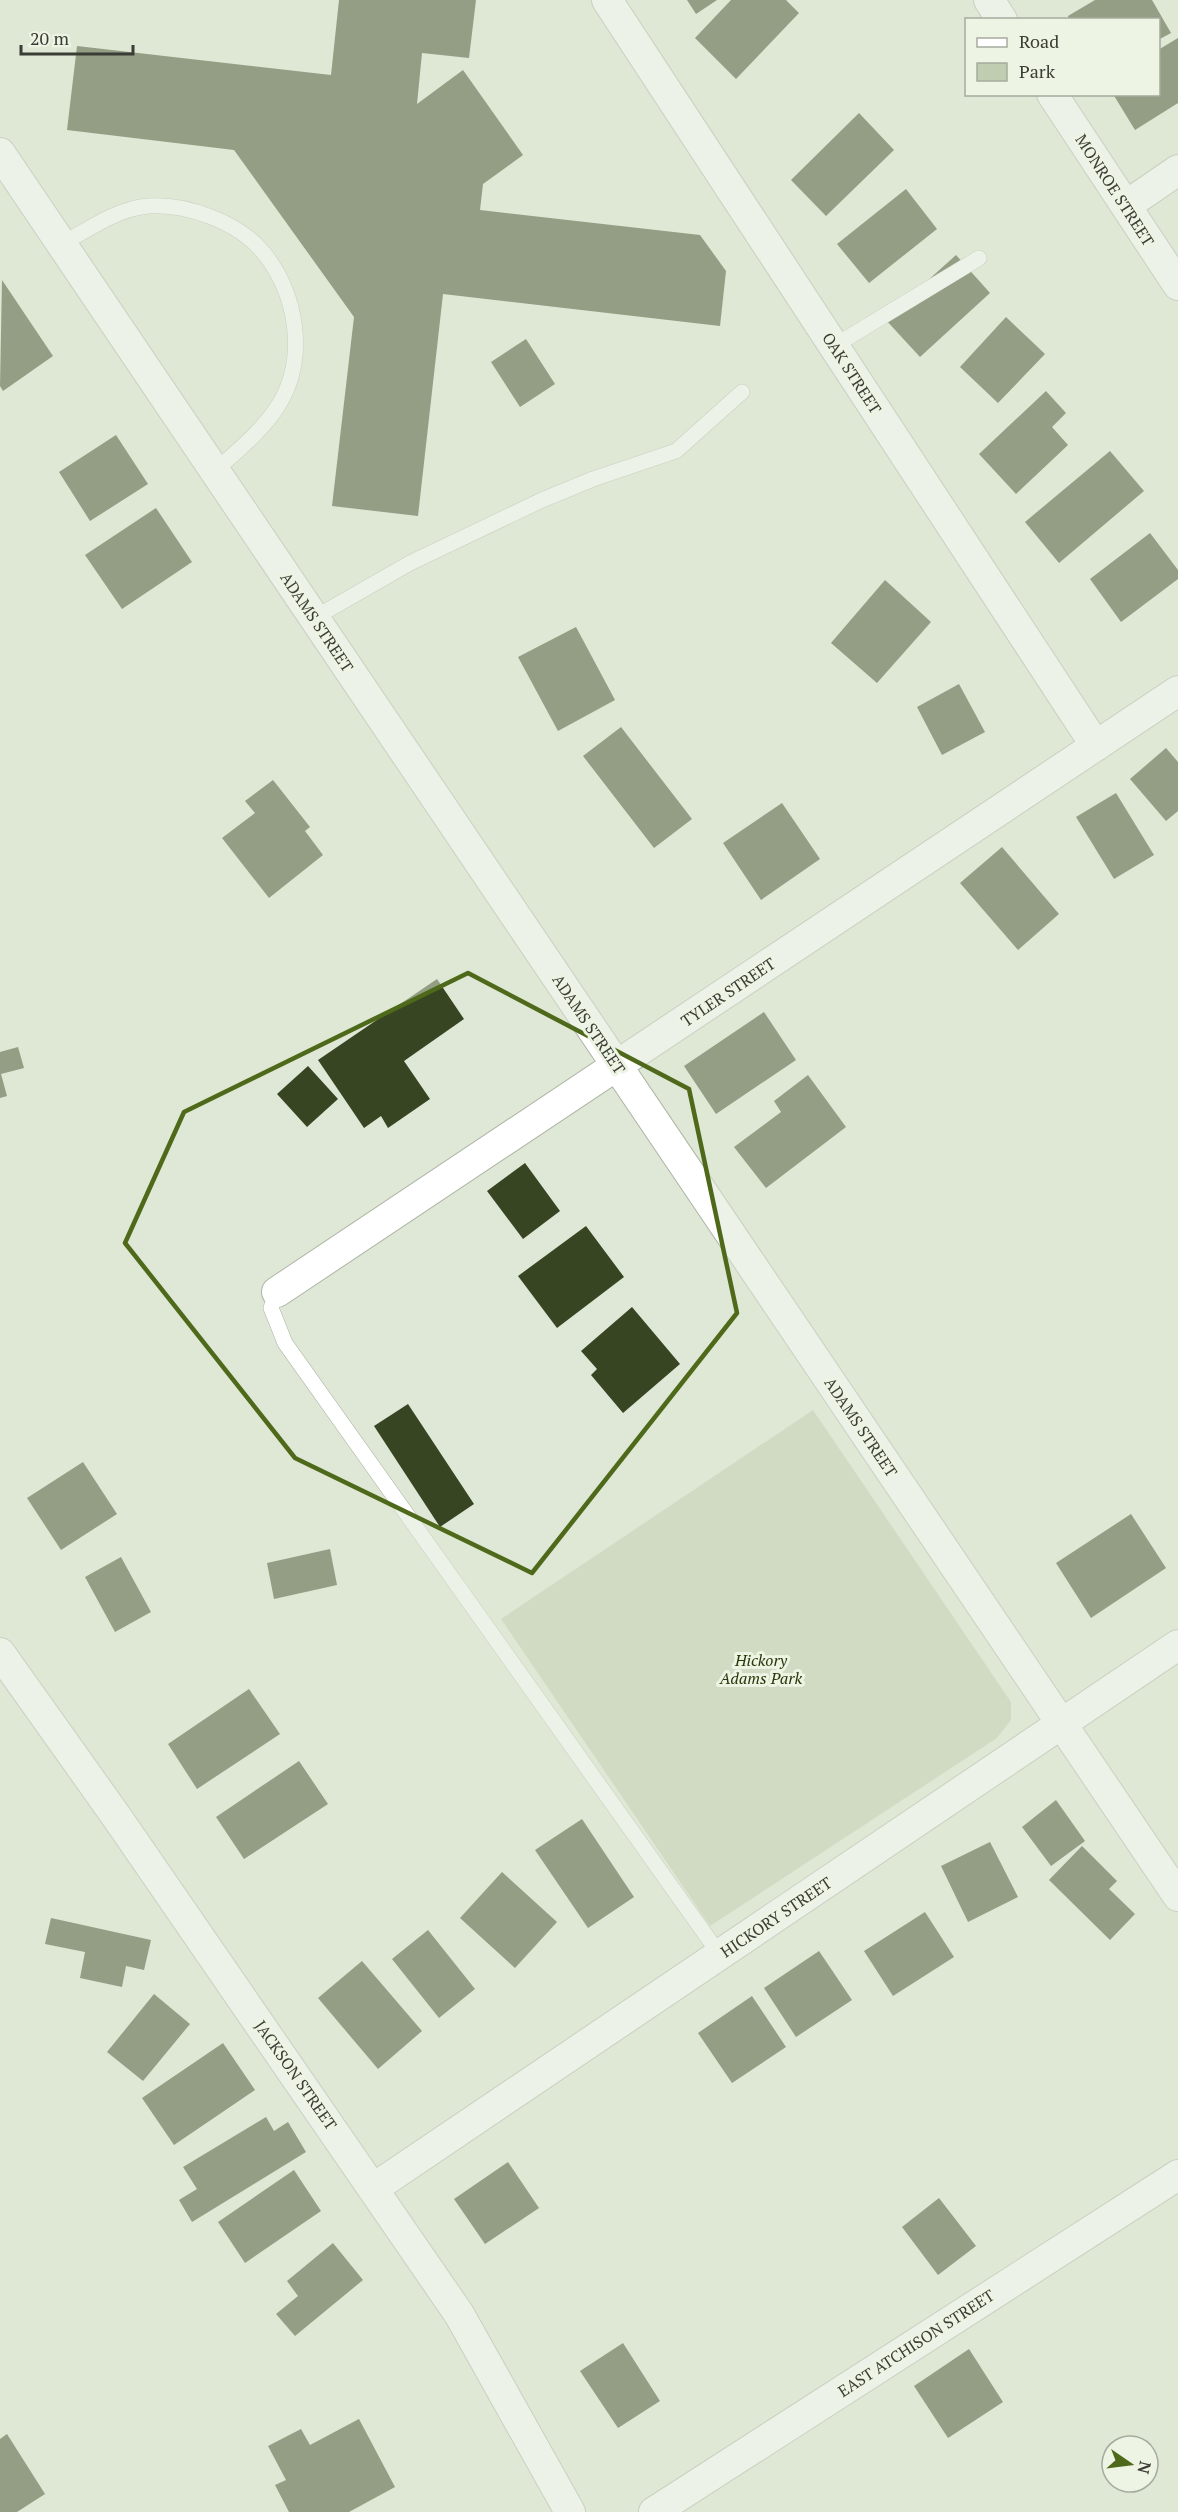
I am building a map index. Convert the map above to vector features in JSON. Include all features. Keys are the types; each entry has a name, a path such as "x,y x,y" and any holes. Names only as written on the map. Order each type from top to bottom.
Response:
{"street":[{"name":"OAK STREET","path":"608,0 1096,746"},
{"path":"989,0 1001,18"},
{"name":"MONROE STREET","path":"1053,96 1178,285"},
{"name":"ADAMS STREET","path":"0,153 1178,1896"},
{"path":"1126,205 1178,170"},
{"name":"TYLER STREET","path":"277,1292 1178,691"},
{"name":"HICKORY STREET","path":"374,2188 1178,1645"},
{"name":"JACKSON STREET","path":"0,1653 116,1816 459,2314 570,2512"},
{"name":"EAST ATCHISON STREET","path":"654,2512 1178,2175"}],"lane":[{"path":"62,244 132,208 172,207 195,212 241,233 262,250 277,271 288,295 296,340 288,381 279,404 260,429 215,471"},
{"path":"834,346 979,258"},
{"path":"314,618 410,563 542,500 592,479 676,451 742,392"},
{"path":"277,1292 271,1308 285,1343 720,1955"}],"highlighted area":[{"path":"468,973 689,1089 737,1313 532,1573 295,1458 125,1243 184,1112"}],"green space":[{"name":"Hickory Adams Park","path":"813,1410 1011,1702 1011,1720 997,1738 710,1926 501,1619"}],"building":[{"path":"339,0 476,0 469,58 422,53 417,104 463,70 523,155 483,184 480,210 700,235 726,271 720,326 443,294 418,516 332,506 354,317 234,150 67,130 77,46 331,75"},
{"path":"687,0 717,0 696,14"},
{"path":"731,0 786,0 799,13 736,79 695,38"},
{"path":"1095,0 1152,0 1171,33 1160,39 1160,18 1068,18 1068,16"},
{"path":"1178,38 1178,103 1135,130 1114,96 1160,96 1160,49"},
{"path":"859,113 894,150 826,216 791,180"},
{"path":"906,189 937,229 869,283 837,244"},
{"path":"956,255 990,293 920,357 885,319"},
{"path":"2,280 53,356 3,391 0,386"},
{"path":"1006,317 1045,354 998,403 960,367"},
{"path":"526,339 555,384 520,407 491,362"},
{"path":"1046,391 1066,413 1052,427 1068,445 1016,494 979,454"},
{"path":"116,435 148,484 90,521 59,472"},
{"path":"1110,451 1144,491 1059,563 1025,522"},
{"path":"156,508 192,562 122,609 85,555"},
{"path":"1150,533 1178,570 1178,579 1121,622 1090,579"},
{"path":"885,580 931,622 877,683 831,643"},
{"path":"576,627 615,700 558,731 518,657"},
{"path":"959,684 985,732 942,755 917,707"},
{"path":"621,727 692,819 654,848 583,756"},
{"path":"1166,748 1178,762 1178,811 1166,821 1130,779"},
{"path":"273,780 310,827 305,831 323,855 269,898 222,838 255,813 245,801"},
{"path":"1116,793 1154,855 1114,879 1076,817"},
{"path":"782,803 820,859 761,900 723,843"},
{"path":"1002,847 1059,914 1018,950 960,883"},
{"path":"437,979 464,1019 404,1061 430,1099 388,1128 381,1116 364,1128 318,1060"},
{"path":"764,1012 796,1060 716,1114 684,1066"},
{"path":"18,1047 24,1068 1,1074 7,1096 0,1098 0,1052"},
{"path":"308,1066 338,1099 307,1127 277,1094"},
{"path":"808,1075 846,1127 766,1188 734,1147 781,1112 774,1101"},
{"path":"525,1163 560,1211 523,1239 487,1191"},
{"path":"586,1226 624,1277 557,1328 518,1276"},
{"path":"632,1307 680,1364 623,1413 591,1375 597,1369 581,1351"},
{"path":"408,1404 474,1504 440,1527 374,1426"},
{"path":"83,1462 117,1514 61,1550 27,1498"},
{"path":"1131,1514 1166,1568 1091,1618 1056,1563"},
{"path":"330,1549 337,1585 274,1599 267,1563"},
{"path":"121,1557 151,1612 115,1632 85,1577"},
{"path":"249,1689 280,1734 197,1789 168,1744"},
{"path":"299,1761 328,1804 244,1859 216,1817"},
{"path":"1056,1800 1085,1841 1051,1866 1022,1827"},
{"path":"582,1819 634,1897 588,1928 535,1850"},
{"path":"990,1842 1018,1897 968,1922 941,1866"},
{"path":"1082,1846 1117,1881 1109,1889 1135,1914 1110,1940 1049,1880"},
{"path":"502,1872 557,1922 515,1968 460,1918"},
{"path":"925,1912 954,1957 893,1996 864,1951"},
{"path":"51,1918 151,1940 144,1970 126,1966 122,1987 80,1978 85,1952 45,1944"},
{"path":"428,1930 475,1989 439,2018 392,1959"},
{"path":"819,1951 852,2000 796,2037 764,1988"},
{"path":"362,1961 422,2031 378,2069 318,1998"},
{"path":"154,1994 190,2024 143,2081 107,2052"},
{"path":"752,1996 786,2047 732,2083 698,2033"},
{"path":"223,2043 255,2090 174,2145 142,2098"},
{"path":"266,2117 274,2131 288,2122 306,2152 192,2222 179,2200 197,2189 183,2167"},
{"path":"508,2162 539,2208 485,2244 454,2199"},
{"path":"294,2170 321,2211 245,2263 218,2222"},
{"path":"939,2198 976,2246 938,2275 902,2227"},
{"path":"333,2243 363,2280 295,2336 276,2314 298,2296 287,2281"},
{"path":"623,2343 660,2401 618,2428 580,2371"},
{"path":"969,2349 1003,2402 948,2438 914,2386"},
{"path":"359,2419 395,2487 349,2512 289,2512 275,2485 286,2480 268,2446 301,2429 310,2445"},
{"path":"7,2434 45,2494 17,2512 0,2512 0,2439"}]}
